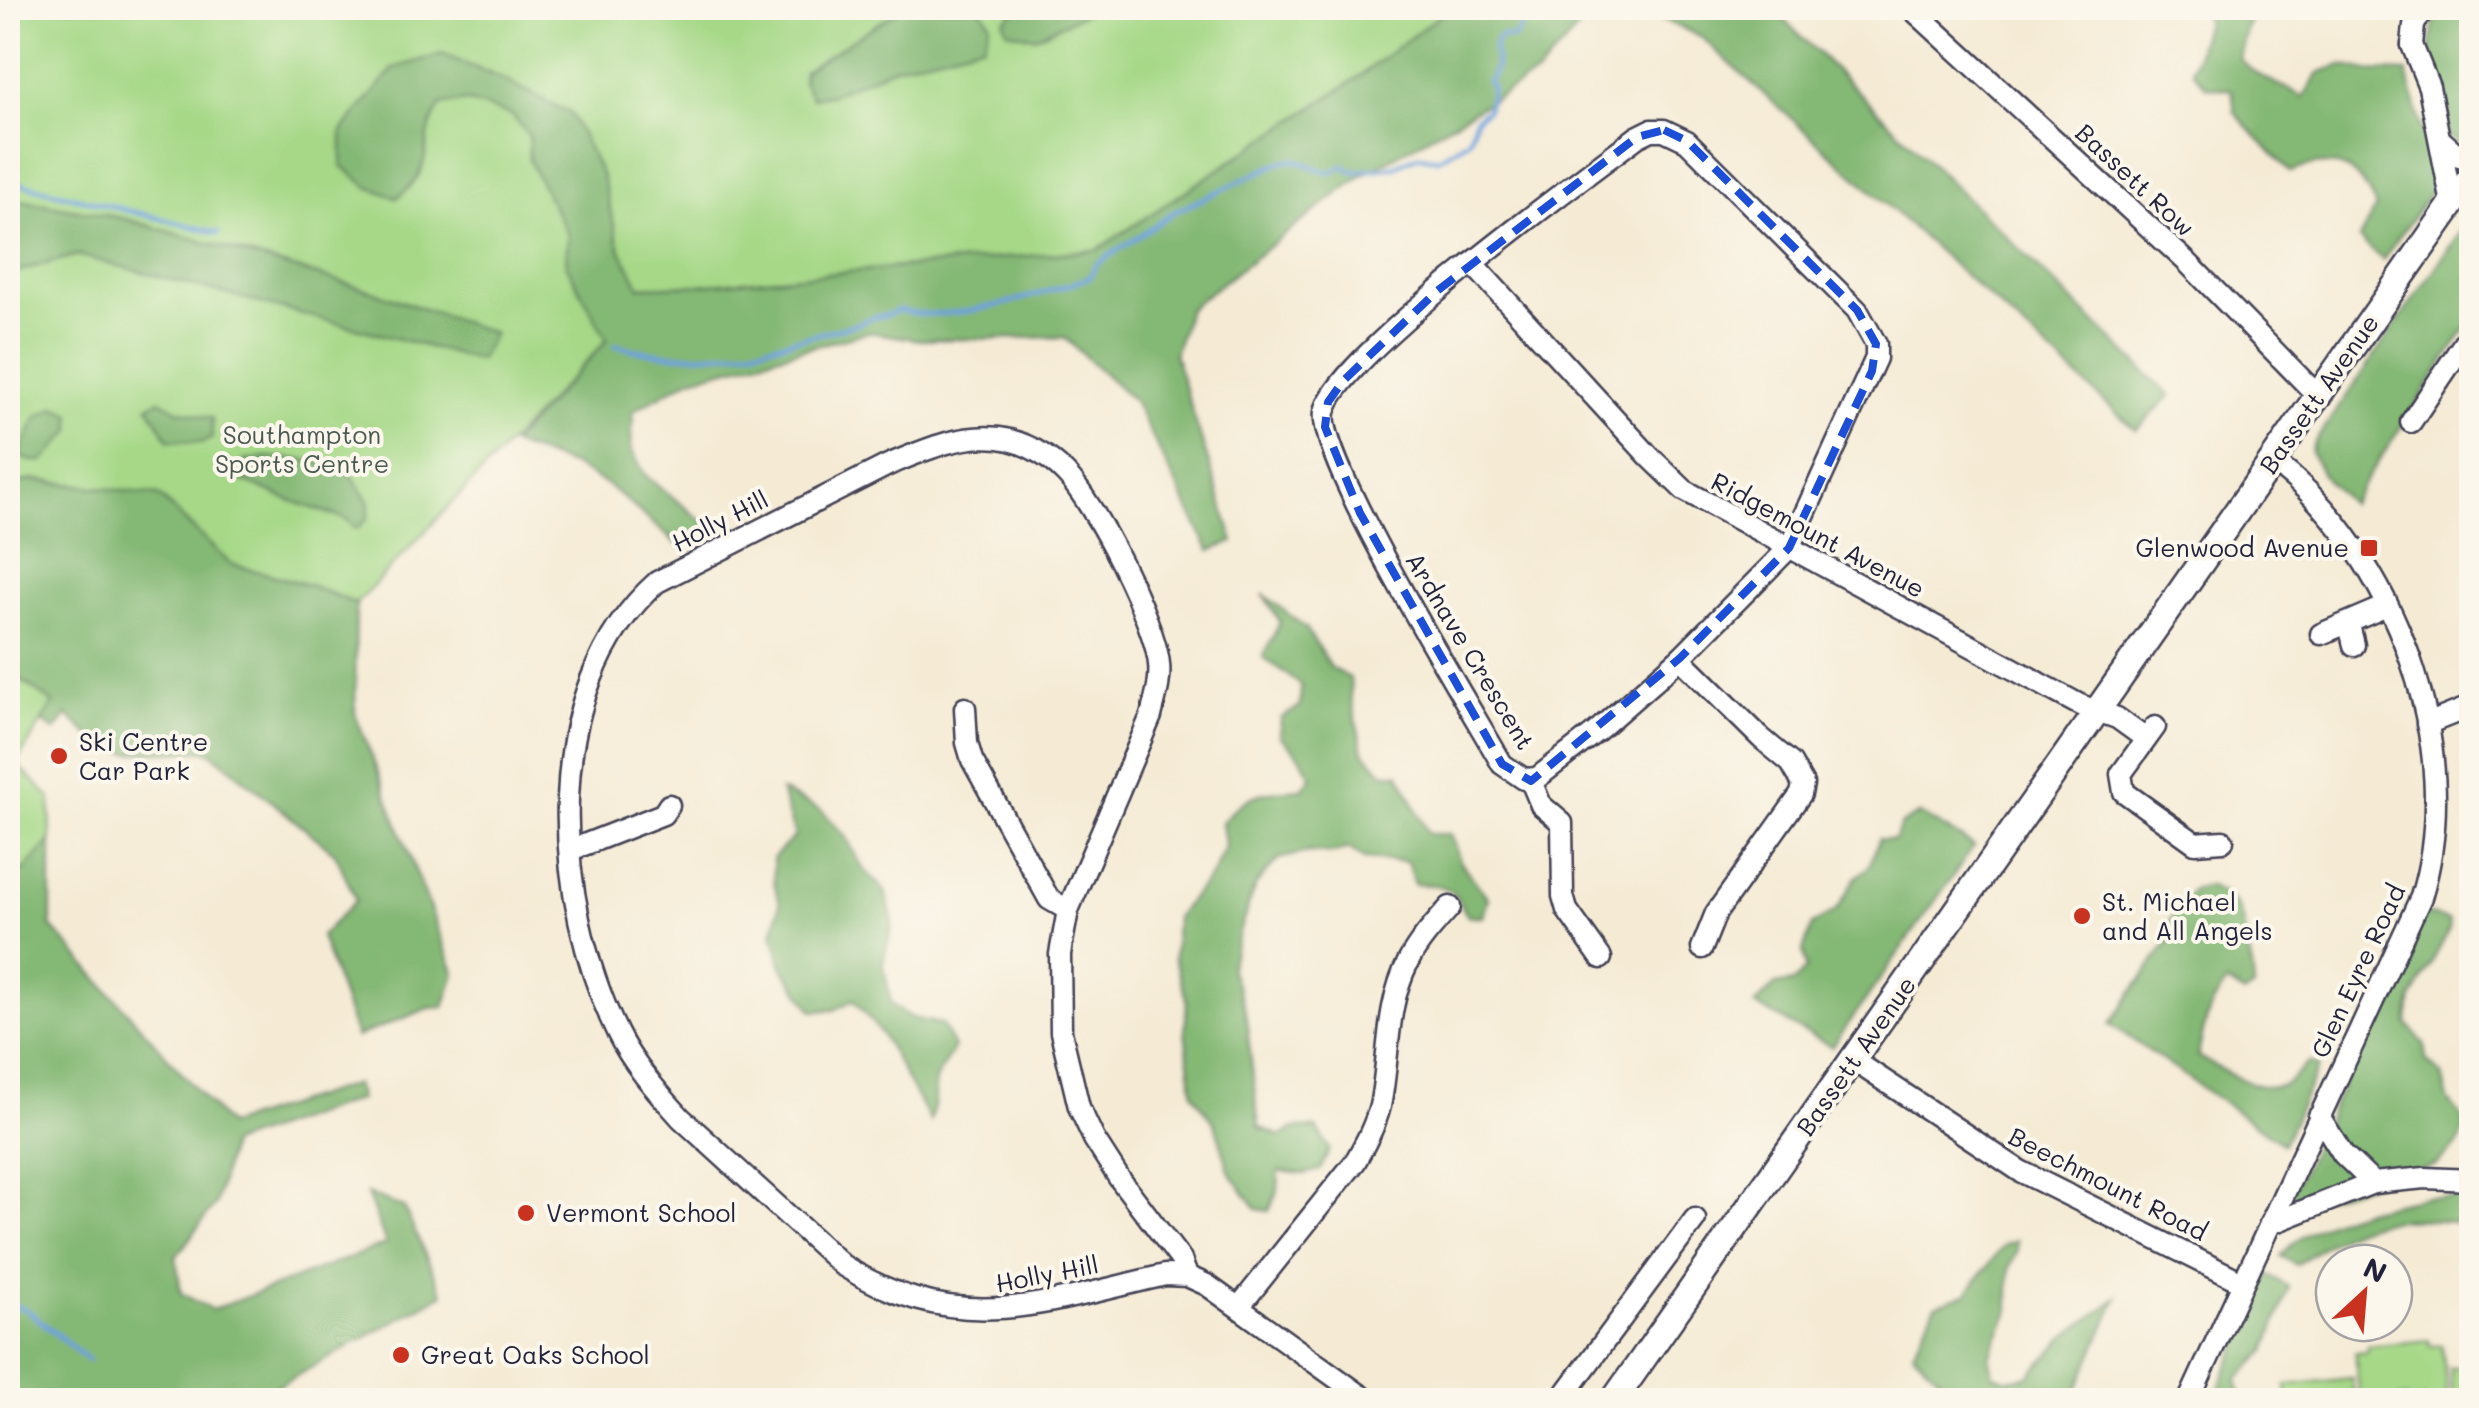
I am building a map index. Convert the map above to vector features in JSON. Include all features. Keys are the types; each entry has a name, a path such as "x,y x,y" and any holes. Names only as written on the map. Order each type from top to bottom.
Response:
{"main road":[{"name":"Bassett Avenue","path":"1614,1400 2472,176"}],"street":[{"name":"Bassett Row","path":"1912,8 2187,262 2318,396"},
{"path":"2424,8 2403,46 2429,88 2452,204"},
{"name":"Ardnave Crescent","path":"1652,130 1664,130 1686,142 1857,310 1876,344 1872,371 1788,548 1680,658 1597,731 1531,781 1524,780 1502,764 1360,513 1325,428 1328,402 1343,381 1402,323 1472,264 1637,137 1652,130"},
{"path":"2442,142 2459,156 2472,160"},
{"name":"Ridgemount Avenue","path":"1472,264 1684,490 2080,705 2098,710"},
{"path":"2412,422 2472,331"},
{"name":"Holly Hill","path":"1187,1276 1182,1260 1118,1178 1079,1107 1061,1032 1060,954 1068,910 1151,716 1160,666 1146,614 1083,494 1046,456 999,438 976,438 926,449 657,582 620,624 594,675 573,736 567,800 576,902 617,1032 636,1064 681,1118 842,1264 865,1279 926,1300 991,1311 1025,1308 1165,1275 1187,1276 1207,1285 1368,1400"},
{"name":"Glen Eyre Road","path":"2189,1400 2421,897 2431,866 2436,792 2427,724 2409,656 2387,606 2328,513 2310,492 2272,461"},
{"path":"2321,634 2352,635 2387,606"},
{"path":"1680,658 1792,763 1803,784 1801,794 1716,914 1702,948"},
{"path":"2427,724 2472,706"},
{"path":"965,708 966,743 972,760 1049,899 1068,910"},
{"path":"2098,710 2150,733 2121,774 2124,792 2196,843 2224,841"},
{"path":"1531,781 1541,805 1568,820 1562,896 1566,910 1593,933 1601,958"},
{"path":"571,850 663,814 669,805"},
{"path":"1239,1307 1355,1162 1368,1139 1380,1104 1388,1032 1398,989 1407,964 1425,935 1450,908"},
{"name":"Beechmount Road","path":"1853,1060 2020,1171 2242,1282"},
{"path":"2319,1116 2343,1154 2373,1182"},
{"path":"2270,1224 2373,1182 2472,1180"},
{"path":"1562,1400 1695,1219"}],"highlighted area":[{"path":"1664,130 1687,141 1857,310 1876,344 1872,371 1789,548 1680,658 1531,781 1502,764 1360,513 1325,427 1328,402 1343,381 1437,291 1637,137"}],"green space":[{"name":"Southampton Sports Centre","path":"8,8 1449,8 1360,76 1097,250 640,287 607,340 356,604 312,586 230,564 158,495 36,480 8,484 8,274 77,255 375,292 122,218 8,198"},
{"path":"902,8 975,8 990,23 984,44 896,66 833,94 812,98 803,82 804,71"},
{"path":"1017,8 1096,8 1035,37 1008,31 1004,21"},
{"path":"1449,8 1597,8 1537,74 1361,176 1189,308 1174,354 1234,542 1210,551 1134,401 1064,337 920,340 869,332 692,378 633,411 631,450 646,476 709,526 682,548 609,486 571,465 511,444 607,340 566,264 568,235 529,160 529,136 512,115 466,101 441,105 433,119 419,175 397,198 368,187 342,166 342,131 394,68 442,54 571,114 602,176 620,249 640,287 1097,250 1360,76"},
{"path":"1640,8 1772,8 2170,396 2136,430 1701,37"},
{"path":"2201,8 2256,8 2239,58 2261,76 2303,97 2320,72 2342,65 2368,71 2407,72 2433,176 2432,190 2383,260 2359,239 2376,207 2361,181 2332,164 2290,172 2235,113 2232,90 2206,86 2192,70 2206,21"},
{"path":"2449,8 2471,8 2471,129 2460,145 2447,135 2430,49 2434,19 2444,17"},
{"path":"8,198 122,218 375,292 494,333 479,360 77,255 8,274"},
{"path":"2471,216 2471,321 2350,504 2321,473 2311,452 2314,443"},
{"path":"160,400 178,410 212,418 212,438 202,443 169,440 148,406"},
{"path":"56,407 71,414 71,431 43,461 18,456 37,417"},
{"path":"266,457 307,460 349,471 369,503 368,518 356,529 346,519 239,479 243,461"},
{"path":"35,480 158,495 230,564 312,586 356,604 355,713 455,974 444,1007 429,1008 356,1037 321,936 356,900 335,853 208,750 129,753 105,749 67,715 55,731 42,721 53,703 8,670 8,484"},
{"path":"1263,594 1306,628 1331,668 1350,678 1363,751 1384,773 1399,773 1428,834 1450,834 1461,863 1488,898 1483,917 1467,915 1447,889 1414,884 1407,862 1364,859 1349,848 1278,859 1255,886 1230,967 1245,1010 1259,1127 1281,1136 1294,1128 1317,1128 1330,1149 1320,1170 1304,1174 1279,1171 1278,1190 1269,1211 1257,1209 1230,1173 1215,1124 1193,1093 1185,1032 1187,1001 1174,958 1176,917 1213,873 1225,846 1222,823 1248,799 1302,789 1311,777 1300,756 1280,736 1281,718 1300,707 1301,685 1263,657 1280,622"},
{"path":"8,670 54,703 16,763 50,798 51,840 23,872 8,860"},
{"path":"781,791 821,810 846,837 862,867 885,891 893,922 883,963 891,1004 912,1018 942,1024 954,1047 935,1080 930,1121 882,1035 854,1000 834,1010 813,1011 782,967 773,934 780,903 773,858 795,836"},
{"path":"1920,814 1974,846 1832,1047 1755,1005 1775,985 1795,982 1806,968 1803,951 1812,925 1837,910 1855,878 1869,867 1879,839 1894,840 1901,825"},
{"path":"51,840 51,926 228,1125 355,1084 360,1099 230,1144 216,1203 176,1257 181,1293 212,1310 386,1244 367,1194 404,1208 443,1294 253,1400 8,1400 8,860 23,872"},
{"path":"2207,886 2239,910 2254,988 2245,994 2227,983 2211,1008 2198,1056 2240,1079 2274,1087 2294,1078 2309,1062 2319,1065 2283,1144 2110,1024 2172,936 2170,921 2192,890"},
{"path":"2425,913 2450,921 2449,930 2412,1000 2407,1023 2424,1044 2426,1060 2442,1075 2448,1100 2464,1119 2465,1130 2458,1144 2436,1165 2286,1205"},
{"path":"2424,1197 2471,1198 2471,1224 2379,1222 2329,1243 2314,1243 2314,1253 2297,1265 2281,1256 2311,1231 2366,1210"},
{"path":"2017,1240 2017,1251 2009,1268 2009,1311 1989,1357 1994,1375 2009,1380 2029,1376 2065,1337 2117,1298 2078,1387 2067,1400 1961,1400 1913,1352 1936,1305 1966,1294 2004,1245"},
{"path":"2268,1274 2289,1287 2266,1351 2237,1380 2243,1400 2214,1400"},
{"path":"2429,1340 2430,1346 2442,1345 2448,1400 2360,1400 2355,1353 2367,1352 2367,1346"},
{"path":"2471,1366 2471,1400 2453,1400 2450,1368"},
{"path":"2352,1378 2354,1400 2287,1400 2286,1385"}],"waterway":[{"path":"615,345 646,352 707,355 797,339 898,310 943,314 994,306 1089,278 1096,265 1174,212 1281,162 1295,160 1330,173 1344,166 1353,172 1394,167 1418,156 1438,159 1469,140 1476,118 1487,110 1497,40 1501,36 1514,38 1528,18 1553,18 1560,8"},
{"path":"8,175 18,183 218,233"},
{"path":"8,1303 27,1310 88,1360"}],"place":[{"name":"Glenwood Avenue","path":"2369,548"},
{"name":"Ski Centre Car Park","path":"59,756"},
{"name":"St. Michael and All Angels","path":"2082,916"},
{"name":"Vermont School","path":"526,1213"},
{"name":"Great Oaks School","path":"401,1355"}]}
